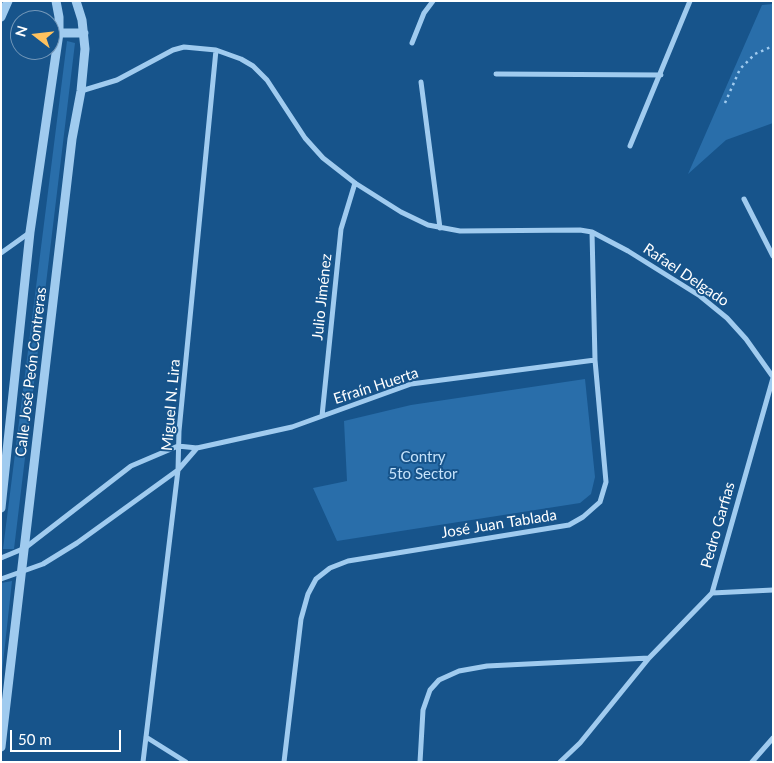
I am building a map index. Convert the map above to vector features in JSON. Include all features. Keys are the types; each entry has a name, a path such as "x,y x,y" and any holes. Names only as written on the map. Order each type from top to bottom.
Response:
{"street":[{"path":"1,17 8,1"},
{"name":"Calle José Peón Contreras","path":"1,747 72,139 81,91 85,49 84,33 76,1"},
{"path":"412,43 424,13 433,1"},
{"path":"630,146 690,1"},
{"path":"60,33 84,33"},
{"path":"81,91 117,80 173,50 197,47 216,50 241,59 260,72 305,138 323,158 355,183 401,212 440,228 460,232 580,230 592,232"},
{"name":"Miguel N. Lira","path":"143,762 178,470 178,446 216,50"},
{"name":"Calle José Peón Contreras","path":"1,508 30,232 55,60"},
{"path":"496,74 661,74"},
{"path":"421,82 440,228"},
{"name":"Julio Jiménez","path":"322,416 341,229 355,183"},
{"path":"744,199 773,256"},
{"path":"1,253 30,232"},
{"name":"José Juan Tablada","path":"284,762 301,619 308,594 316,579 330,568 348,561 569,525 583,517 600,502 606,482 595,360 592,232"},
{"name":"Rafael Delgado","path":"592,232 628,251 700,296 727,318 746,339 773,377"},
{"name":"Efraín Huerta","path":"178,446 197,448 292,427 411,384 595,360"},
{"name":"Pedro Garfias","path":"560,762 580,743 649,658 712,593 773,377"},
{"path":"1,558 25,548 124,471 178,446"},
{"path":"1,579 43,564 77,544 178,470 197,448"},
{"path":"712,593 773,590"},
{"path":"420,762 423,710 430,690 439,680 459,671 487,666 649,658"},
{"path":"146,737 186,762"},
{"path":"752,762 773,738"}],"path":[{"path":"725,103 740,69 755,54 773,46"}],"green space":[{"path":"773,4 773,123 726,140 688,174 762,5"},
{"path":"67,41 75,43 14,549 3,549"},
{"name":"Contry 5to Sector","path":"585,379 595,477 591,494 580,503 337,541 313,488 347,481 344,421 411,405"},
{"path":"12,581 1,681 1,583"}]}
